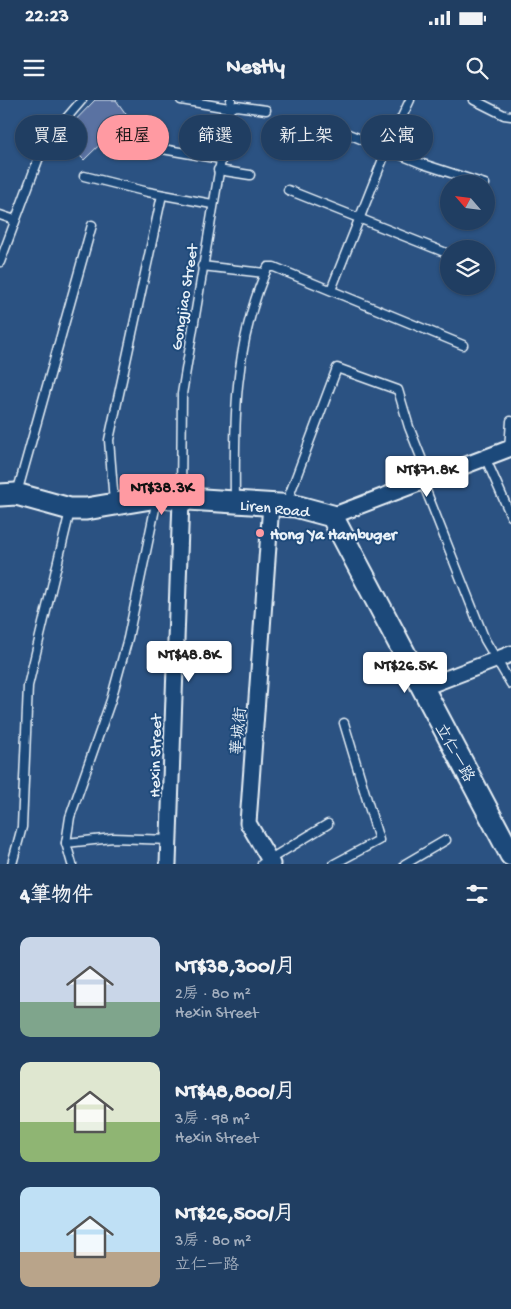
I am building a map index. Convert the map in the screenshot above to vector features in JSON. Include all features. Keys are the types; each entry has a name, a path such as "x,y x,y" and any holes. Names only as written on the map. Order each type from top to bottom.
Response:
{"street":[{"name":"Liren Road","path":"8,495 70,509 157,497 278,505 316,511 332,516 427,482 485,457 510,449"},
{"name":"Hexin Street","path":"168,864 180,500"},
{"name":"華城街","path":"268,863 248,823 278,505"},
{"name":"立仁一路","path":"332,516 511,855"},
{"path":"422,688 505,656"}],"lane":[{"path":"0,262 44,144 82,100"},
{"path":"181,100 230,104 266,110"},
{"path":"403,115 410,100"},
{"path":"474,100 504,115 511,116"},
{"name":"Gongjiao Street","path":"180,500 182,394 220,160"},
{"path":"331,290 383,160"},
{"path":"418,160 461,175"},
{"path":"218,170 250,175"},
{"path":"84,176 162,195 212,204"},
{"path":"288,190 359,220 440,251"},
{"path":"114,504 109,440 162,195"},
{"path":"0,215 15,220"},
{"path":"8,495 92,225"},
{"path":"202,266 265,273"},
{"path":"235,502 234,423 242,354 256,295 265,273 271,266 463,345"},
{"path":"278,505 336,368 398,390 427,482 485,640 491,653 505,656 511,684"},
{"path":"510,449 511,421"},
{"path":"485,457 511,516"},
{"path":"72,864 66,843 70,817 111,700 128,638 157,497"},
{"path":"12,864 22,827 28,686 70,509"},
{"path":"334,864 379,840 344,722"},
{"path":"268,863 328,824"},
{"path":"66,843 114,838 170,840"},
{"path":"405,864 446,840"}],"building":[{"path":"95,100 116,100 127,115 97,115 97,147 87,157 87,115 80,115"}],"place":[{"name":"Hong Ya Hambuger","path":"260,533"}]}
